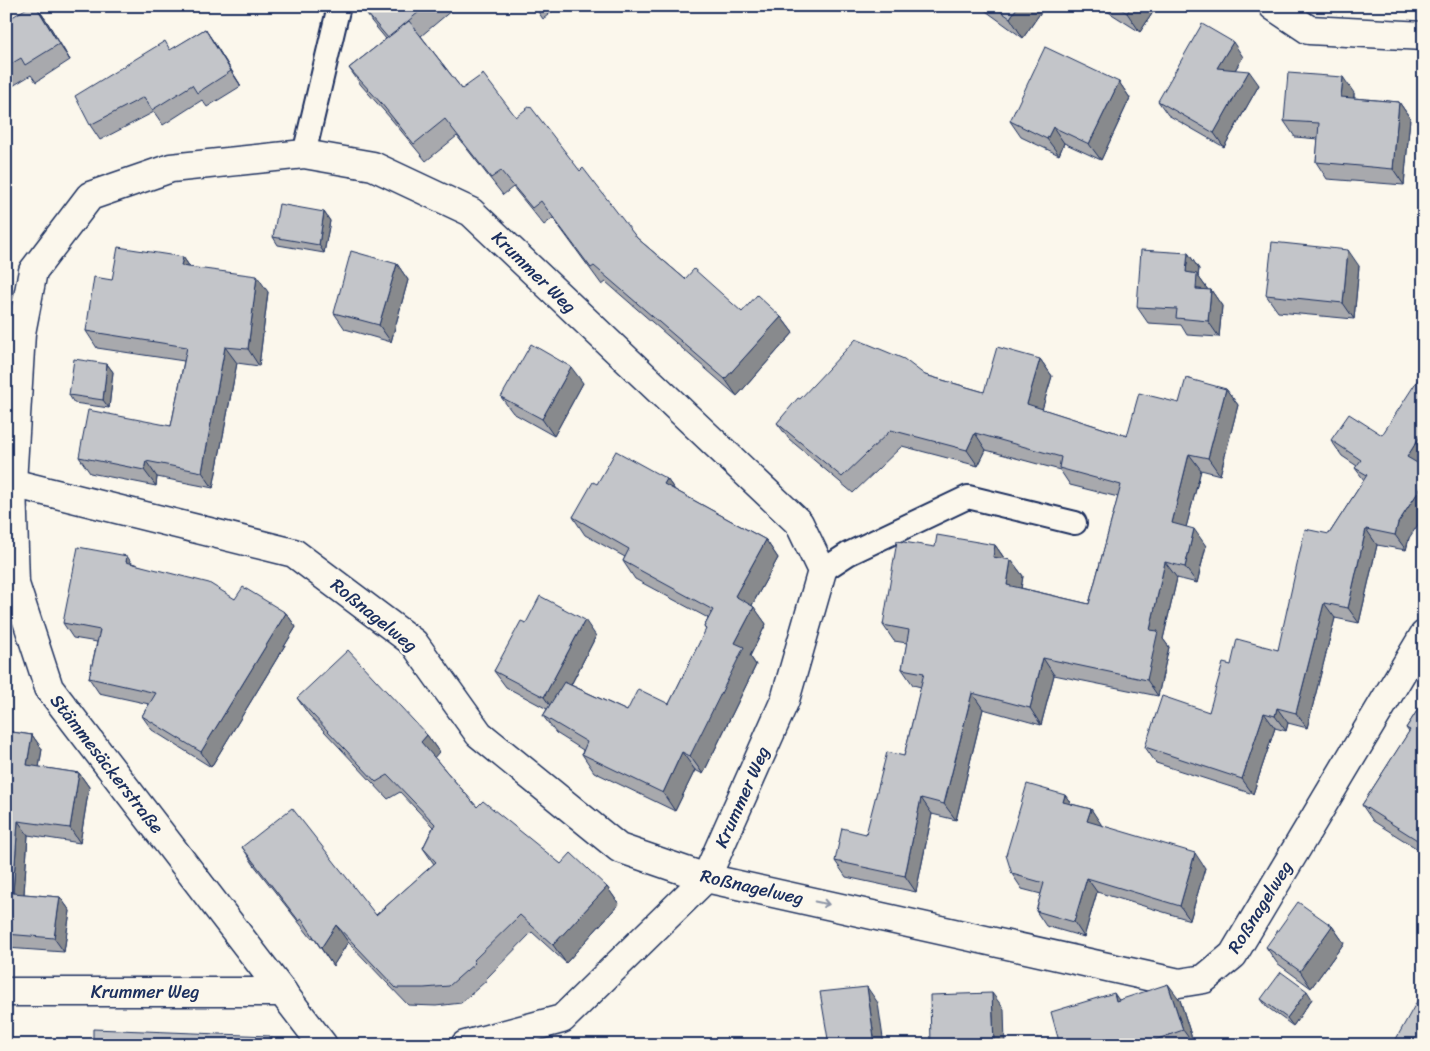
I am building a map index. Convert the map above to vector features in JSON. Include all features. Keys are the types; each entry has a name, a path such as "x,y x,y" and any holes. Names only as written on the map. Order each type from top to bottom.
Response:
{"street":[{"path":"1272,6 1309,30 1424,36"},
{"name":"Stämmesäckerstraße","path":"304,154 171,168 90,196 33,271 14,333 12,483 15,584 49,688 323,1045"},
{"name":"Krummer Weg","path":"304,154 373,166 471,212 799,523 822,571 785,700 706,878 562,1019 465,1045"},
{"name":"Roßnagelweg","path":"12,483 294,552 414,643 479,734 619,848 706,878 1179,983 1204,979 1233,955 1424,635"},
{"name":"Krummer Weg","path":"6,992 283,992"}],"lane":[{"path":"304,154 339,6"},
{"path":"822,571 848,554 968,497 1075,523"}],"building":[{"path":"30,6 36,6 59,44 25,65 21,58 6,67 6,21"},
{"path":"361,6 426,6 388,38"},
{"path":"993,6 1018,6 1010,18"},
{"path":"1116,6 1131,6 1127,13"},
{"path":"409,21 462,89 483,74 516,117 530,106 580,171 583,168 637,238 685,279 694,269 742,312 757,295 781,317 725,379 594,266 591,268 541,201 532,208 501,171 491,178 445,119 414,144 381,103 349,68"},
{"path":"1202,24 1233,42 1217,68 1249,71 1214,133 1158,101"},
{"path":"205,29 231,71 197,93 192,85 152,110 144,97 90,125 75,96 165,41 170,50"},
{"path":"1045,47 1119,82 1089,144 1053,127 1047,139 1010,121"},
{"path":"1288,73 1343,77 1341,97 1399,102 1393,169 1316,162 1319,123 1284,121"},
{"path":"279,204 324,212 319,245 273,237"},
{"path":"1272,242 1348,250 1343,303 1266,295"},
{"path":"118,247 183,257 181,266 257,276 248,349 225,347 202,472 146,461 144,470 79,457 88,410 171,426 187,347 86,331 94,277 112,280"},
{"path":"1141,250 1188,253 1186,272 1197,274 1196,289 1211,290 1208,321 1176,318 1177,309 1137,307"},
{"path":"351,251 397,264 379,325 334,313"},
{"path":"856,339 904,359 925,375 984,392 997,347 1040,359 1027,404 1127,436 1139,393 1179,403 1186,378 1226,389 1208,458 1189,454 1172,523 1194,529 1185,567 1165,562 1150,630 1158,631 1147,680 1043,658 1030,708 972,693 944,804 921,798 905,876 835,861 842,828 866,834 887,752 904,756 924,673 902,669 909,630 883,625 897,541 935,547 937,535 995,545 993,557 1011,560 1007,585 1089,604 1121,485 1059,468 1061,457 975,433 967,450 891,430 842,477 777,423 798,398 800,399"},
{"path":"531,344 571,367 542,419 501,397"},
{"path":"74,359 107,364 103,400 69,395"},
{"path":"1424,370 1424,430 1407,457 1424,467 1424,483 1398,523 1395,535 1366,529 1348,608 1324,603 1296,713 1277,708 1275,716 1264,713 1242,779 1145,747 1162,696 1209,712 1223,663 1231,665 1237,639 1278,650 1305,529 1329,534 1367,475 1355,468 1361,460 1331,440 1349,414 1382,435"},
{"path":"616,451 667,479 664,484 766,540 735,596 754,607 735,643 744,647 690,756 682,752 663,793 582,754 587,742 543,716 564,682 627,711 638,689 669,704 706,629 704,627 713,610 623,561 629,549 573,517 593,482 597,484"},
{"path":"78,547 127,556 126,562 209,583 235,599 243,587 286,613 201,752 142,716 156,693 89,678 100,630 63,623"},
{"path":"540,596 585,620 544,697 494,671 521,621 526,623"},
{"path":"348,650 427,735 421,742 477,807 483,801 561,864 571,853 607,887 553,945 520,915 473,961 475,963 449,986 396,988 336,925 321,948 302,919 299,921 242,847 292,808 376,915 436,862 423,848 435,824 388,775 376,782 297,698"},
{"path":"1424,700 1424,840 1422,843 1362,805 1410,730 1406,728"},
{"path":"6,731 32,735 27,765 79,773 70,828 18,821 13,893 60,897 54,938 6,934"},
{"path":"1027,784 1065,795 1063,802 1091,809 1087,821 1195,853 1180,906 1087,878 1074,922 1036,911 1044,883 1012,874 1006,855"},
{"path":"1298,902 1332,926 1300,971 1266,947"},
{"path":"1281,972 1307,991 1287,1018 1261,999"},
{"path":"1168,984 1183,1030 1141,1045 1060,1045 1051,1012 1114,993 1116,1001"},
{"path":"867,987 875,1045 829,1045 820,992"},
{"path":"1424,989 1424,1045 1406,1045 1396,1039"},
{"path":"992,993 994,1045 931,1045 930,995"},
{"path":"93,1029 270,1036 269,1045 93,1045"}]}
